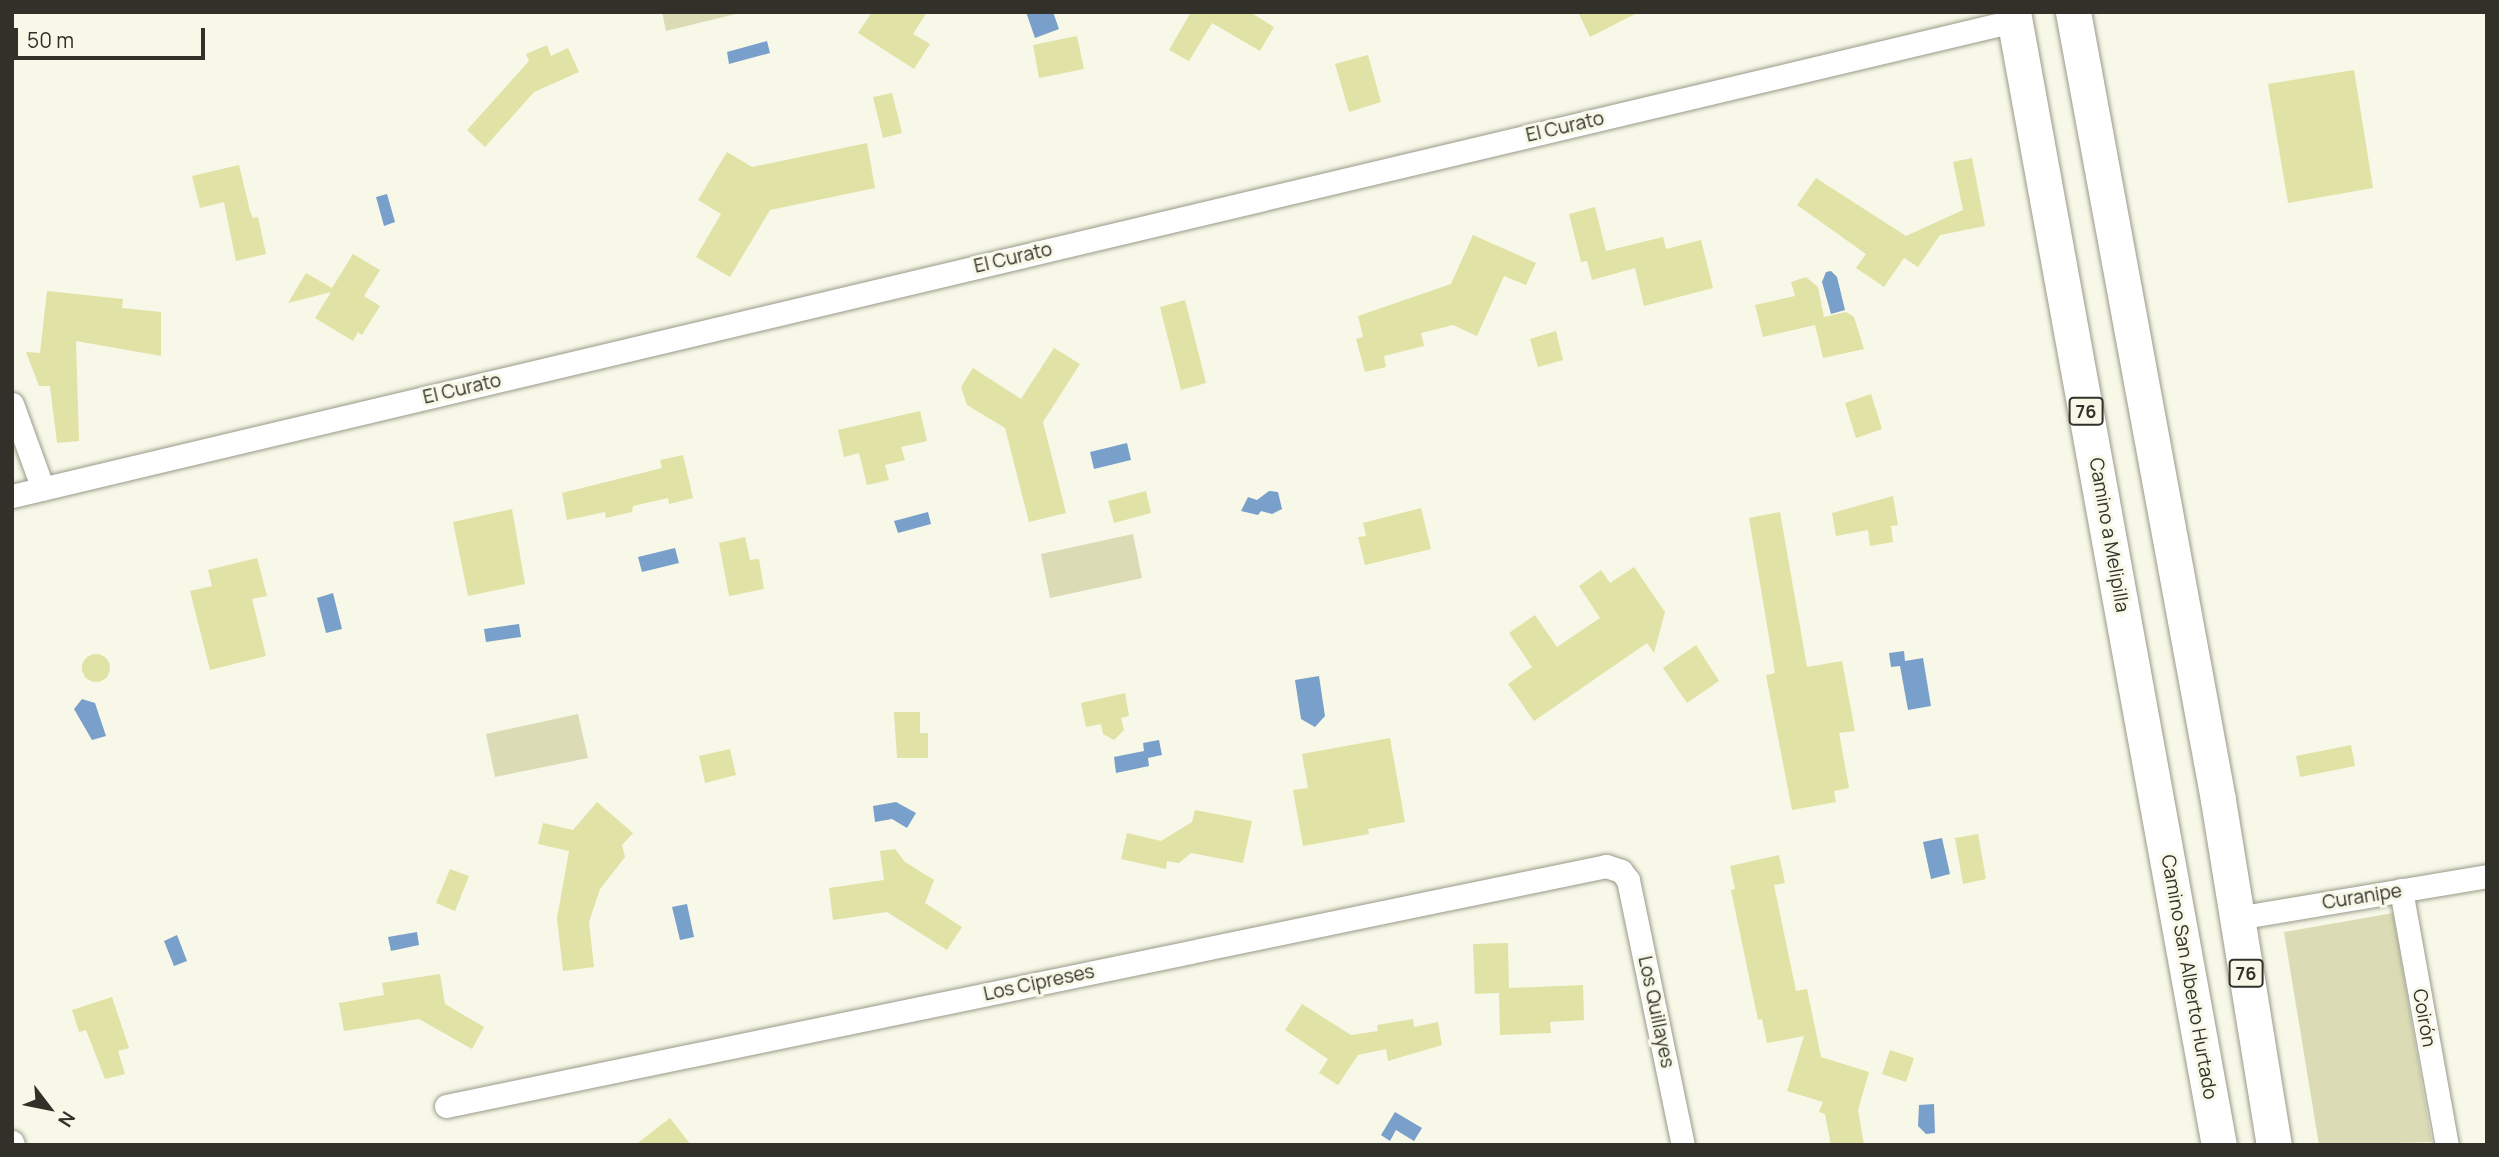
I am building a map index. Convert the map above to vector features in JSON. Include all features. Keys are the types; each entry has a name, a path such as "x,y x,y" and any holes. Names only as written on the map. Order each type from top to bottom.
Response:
{"main road":[{"name":"76","path":"2073,12 2218,800 2274,1145"},
{"name":"Camino a Melipilla","path":"2014,17 2159,810"},
{"name":"Camino San Alberto Hurtado","path":"2159,810 2219,1145"}],"street":[{"name":"El Curato","path":"12,496 2014,17"},
{"path":"12,404 43,489"},
{"name":"Los Cipreses","path":"446,1107 1606,866 1621,871 1628,880"},
{"name":"Curanipe","path":"2237,918 2487,876"},
{"name":"Los Quillayes","path":"1628,880 1683,1145"},
{"name":"Coirón","path":"2401,890 2447,1145"}],"green space":[{"path":"662,12 744,12 666,31"},
{"path":"1133,534 1142,578 1050,598 1041,554"},
{"path":"578,714 588,758 495,777 486,734"},
{"path":"2393,913 2432,1142 2319,1145 2284,932"}],"water":[{"path":"1026,12 1053,12 1059,29 1035,38"},
{"path":"767,41 770,53 729,64 727,52"},
{"path":"387,194 395,222 384,226 376,197"},
{"path":"1831,271 1837,277 1845,310 1831,314 1822,282 1826,272"},
{"path":"1127,443 1131,460 1094,469 1090,452"},
{"path":"1269,491 1278,492 1282,509 1272,514 1261,511 1258,515 1241,511 1248,497 1257,500"},
{"path":"928,512 931,524 898,533 894,521"},
{"path":"675,548 679,563 642,572 638,557"},
{"path":"333,593 342,629 326,633 317,598"},
{"path":"519,624 521,637 486,642 484,629"},
{"path":"1904,651 1905,661 1923,658 1931,706 1908,710 1900,666 1891,667 1889,653"},
{"path":"1319,676 1325,716 1315,727 1301,719 1295,680"},
{"path":"82,699 95,703 106,736 92,740 74,709"},
{"path":"1159,740 1162,755 1148,758 1149,766 1116,773 1114,757 1144,751 1143,743"},
{"path":"896,802 916,813 907,828 892,819 875,822 873,806"},
{"path":"1942,838 1950,874 1931,879 1923,842"},
{"path":"687,904 694,937 680,940 672,907"},
{"path":"417,932 419,945 391,951 388,937"},
{"path":"177,935 187,961 174,966 164,941"},
{"path":"1934,1104 1935,1133 1926,1134 1918,1126 1919,1105"},
{"path":"1395,1112 1422,1128 1414,1141 1396,1130 1390,1141 1381,1135"}],"building":[{"path":"872,12 927,12 913,34 930,44 914,69 858,33"},
{"path":"1191,12 1250,12 1274,27 1260,51 1212,23 1189,61 1169,50"},
{"path":"1578,12 1639,12 1590,37"},
{"path":"1077,36 1084,69 1039,78 1033,45"},
{"path":"547,45 551,56 568,48 579,72 534,92 485,147 467,130 529,61 526,54"},
{"path":"1368,55 1381,102 1349,112 1335,64"},
{"path":"2354,70 2373,188 2288,203 2268,84"},
{"path":"892,93 902,133 883,138 873,97"},
{"path":"867,143 875,188 770,210 730,277 696,257 721,214 698,200 727,152 752,167"},
{"path":"1972,158 1985,226 1940,235 1918,267 1904,258 1884,287 1856,268 1866,254 1797,205 1816,178 1906,236 1963,210 1953,162"},
{"path":"239,165 250,211 253,218 258,217 266,254 236,261 224,202 200,208 192,176"},
{"path":"1595,207 1606,251 1663,237 1666,249 1701,240 1713,288 1644,306 1635,268 1592,280 1587,261 1581,262 1569,214"},
{"path":"1473,235 1536,263 1526,285 1504,276 1477,336 1453,325 1421,333 1424,346 1384,356 1386,367 1365,372 1356,339 1363,337 1358,316 1451,284"},
{"path":"353,254 380,270 364,296 380,306 362,335 358,332 353,341 315,318 331,292 288,303 306,273 332,288"},
{"path":"1806,277 1818,287 1824,317 1846,312 1854,317 1864,349 1823,358 1815,325 1763,337 1755,305 1795,296 1791,282"},
{"path":"47,291 123,299 122,308 161,312 161,356 76,341 79,441 57,443 50,386 39,386 26,352 40,353"},
{"path":"1185,300 1206,383 1181,390 1160,307"},
{"path":"1556,331 1563,360 1538,367 1530,339"},
{"path":"1054,348 1080,364 1043,422 1066,513 1029,522 1005,428 967,405 961,387 973,368 1021,399"},
{"path":"1871,394 1882,429 1856,438 1845,403"},
{"path":"920,411 927,441 901,447 905,460 885,465 889,480 867,485 859,453 844,457 838,430"},
{"path":"683,455 693,498 669,504 668,498 633,506 632,512 606,518 605,512 567,520 562,493 662,468 660,460"},
{"path":"1146,491 1151,513 1114,523 1108,501"},
{"path":"1893,496 1898,525 1891,526 1893,542 1870,546 1868,530 1836,536 1832,513"},
{"path":"1421,508 1431,549 1365,565 1358,537 1366,536 1363,523"},
{"path":"512,509 525,584 468,596 453,522"},
{"path":"1780,512 1807,667 1842,661 1855,731 1839,733 1849,788 1834,791 1836,802 1792,810 1766,675 1775,673 1749,518"},
{"path":"745,537 750,560 759,559 764,589 729,596 719,543"},
{"path":"257,558 267,596 252,599 266,656 210,670 190,591 212,586 208,570"},
{"path":"1634,567 1665,612 1654,653 1647,643 1534,721 1508,684 1532,667 1509,633 1535,615 1557,647 1600,618 1579,586 1601,570 1610,583"},
{"path":"1696,645 1719,681 1687,703 1663,668"},
{"path":"96,654 106,658 110,668 106,678 96,682 86,678 82,668 86,658"},
{"path":"1125,693 1129,716 1121,718 1124,730 1114,740 1103,734 1101,724 1086,727 1081,703"},
{"path":"894,712 920,712 920,733 928,733 928,758 897,758"},
{"path":"1390,738 1405,822 1368,829 1369,834 1303,846 1293,790 1308,788 1302,754"},
{"path":"2351,745 2355,766 2300,777 2296,756"},
{"path":"730,749 736,775 705,783 699,756"},
{"path":"597,802 633,833 622,845 625,857 600,889 589,922 594,967 563,971 557,918 569,851 538,844 543,823 573,830"},
{"path":"1195,810 1252,821 1243,863 1191,853 1179,863 1167,861 1166,869 1121,859 1127,833 1161,841 1192,822"},
{"path":"1978,834 1986,879 1963,884 1955,838"},
{"path":"895,849 905,862 934,880 925,903 962,927 947,950 887,912 833,920 829,888 884,880 880,851"},
{"path":"1779,855 1785,883 1774,885 1796,991 1807,989 1821,1057 1869,1072 1858,1110 1864,1145 1831,1145 1825,1114 1819,1112 1823,1102 1787,1091 1804,1036 1767,1043 1762,1019 1758,1020 1731,890 1735,889 1730,866"},
{"path":"450,869 469,876 455,911 436,903"},
{"path":"1508,943 1509,988 1583,985 1584,1020 1550,1022 1551,1033 1500,1035 1499,993 1475,994 1473,944"},
{"path":"440,974 445,1004 484,1027 472,1049 419,1019 344,1031 339,1003 384,995 382,983"},
{"path":"112,997 129,1048 118,1051 125,1074 105,1079 86,1030 79,1032 72,1010"},
{"path":"1302,1004 1351,1035 1378,1031 1377,1025 1413,1019 1414,1027 1438,1022 1442,1045 1388,1061 1386,1049 1358,1055 1338,1085 1319,1073 1328,1059 1285,1030"},
{"path":"1890,1050 1914,1058 1906,1082 1882,1074"},
{"path":"670,1118 691,1145 635,1145"}]}
